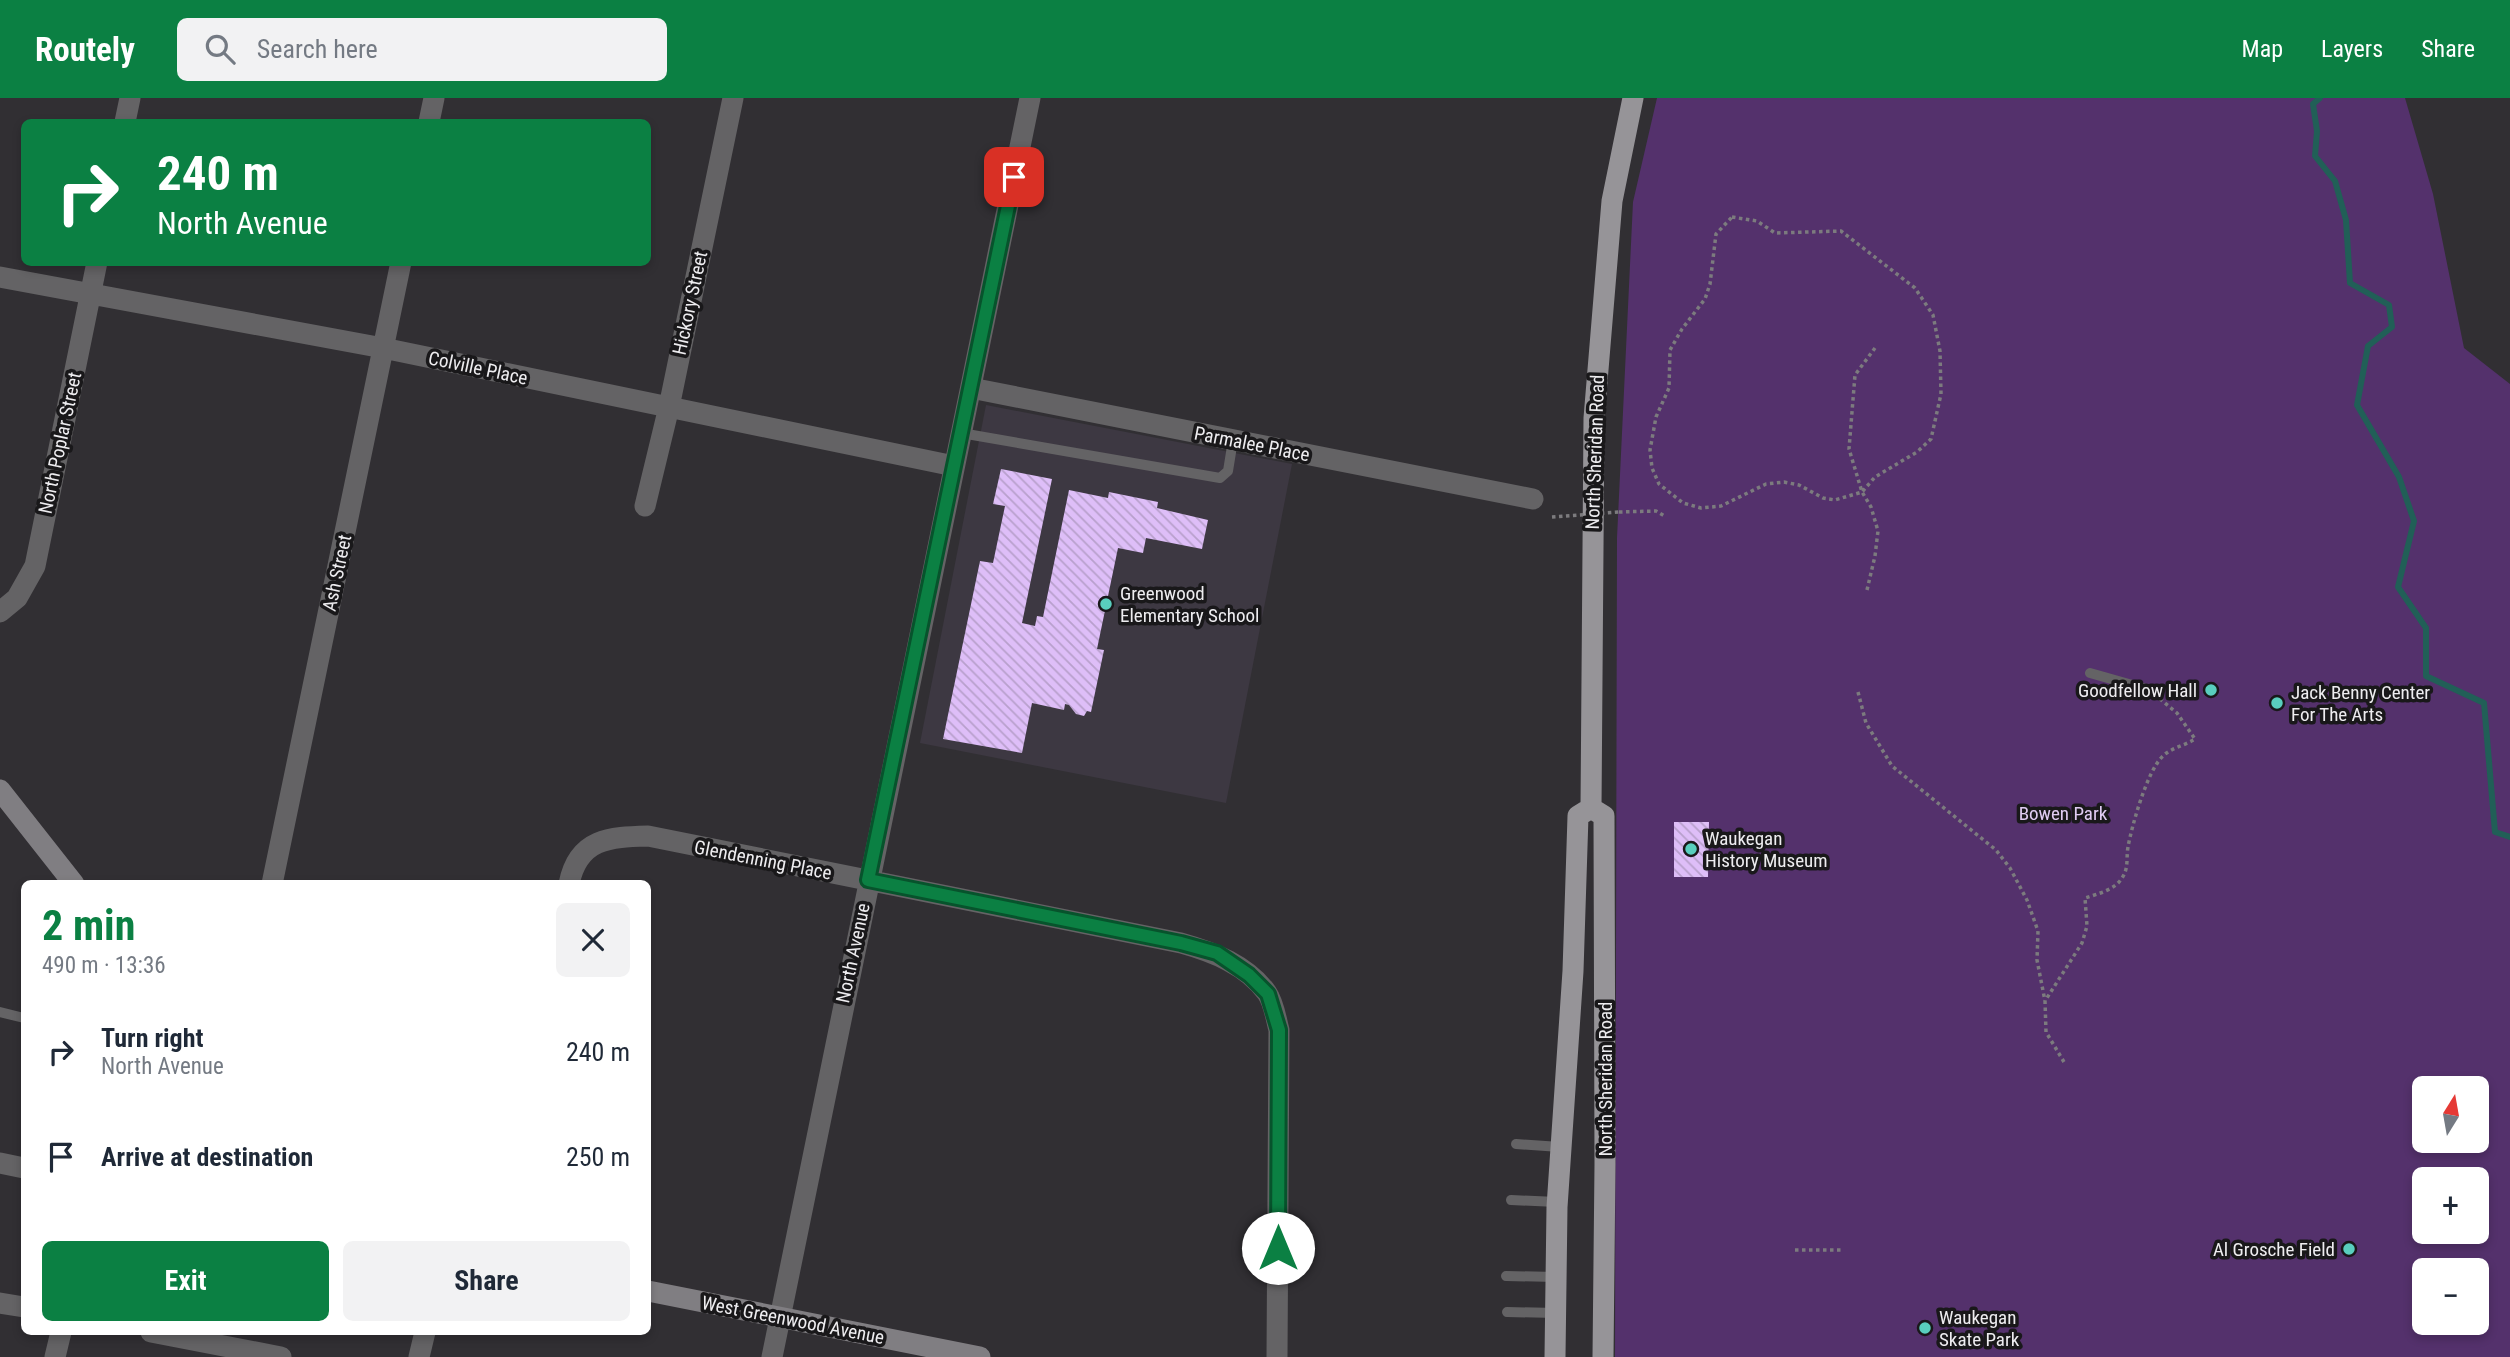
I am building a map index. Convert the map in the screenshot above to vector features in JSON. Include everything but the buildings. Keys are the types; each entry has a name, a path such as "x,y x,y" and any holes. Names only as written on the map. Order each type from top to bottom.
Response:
{"main road":[{"name":"North Sheridan Road","path":"1591,808 1594,418 1612,201 1633,98"},
{"name":"North Sheridan Road","path":"1555,1357 1560,1147 1575,933 1578,816 1591,808"},
{"name":"North Sheridan Road","path":"1591,808 1604,816 1603,1357"}],"street":[{"path":"126,119 131,98"},
{"path":"430,119 434,98"},
{"name":"Hickory Street","path":"645,506 733,98"},
{"name":"North Avenue","path":"772,1357 1030,98"},
{"name":"North Poplar Street","path":"0,612 17,598 35,566 96,266"},
{"name":"Ash Street","path":"273,880 400,266"},
{"name":"Colville Place","path":"0,277 90,296 383,348 954,466"},
{"name":"Parmalee Place","path":"971,388 1533,499"},
{"path":"0,790 71,880"},
{"name":"Glendenning Place","path":"570,880 579,856 598,842 612,837 648,836 1181,943 1217,953 1249,975 1268,994 1279,1030 1277,1357"},
{"path":"0,1163 21,1167"},
{"name":"West Greenwood Avenue","path":"651,1292 980,1357"},
{"path":"0,1303 21,1306"},
{"path":"55,1357 60,1335"},
{"path":"167,1335 281,1357"},
{"path":"419,1357 424,1335"}],"lane":[{"path":"961,433 1220,478 1227,471 1233,440"},
{"path":"2090,673 2150,690"},
{"path":"0,1012 21,1017"},
{"path":"1516,1144 1560,1147"},
{"path":"1511,1200 1558,1202"},
{"path":"1506,1276 1556,1277"},
{"path":"1507,1312 1556,1313"}],"path":[{"path":"1732,217 1756,221 1776,233 1841,232 1915,288 1933,314 1940,351 1941,394 1931,439 1917,452 1875,477 1862,492 1835,500 1823,498 1799,485 1784,482 1766,484 1721,506 1701,508 1683,503 1659,484 1652,468 1650,450 1656,417 1669,388 1670,350 1705,299 1710,284 1716,234 1732,217"},
{"path":"1867,590 1878,531 1849,449 1855,375 1875,348"},
{"path":"1552,517 1656,511 1666,517"},
{"path":"2045,1001 2082,943 2087,926 2085,898 2121,881 2127,865 2127,849 2144,791 2160,758 2169,750 2182,747 2194,739 2177,713 2150,690"},
{"path":"1858,692 1866,723 1892,766 1996,850 2028,900 2038,931 2038,960 2045,1001 2046,1032 2064,1062"},
{"path":"1795,1250 1843,1250"}],"shaded area":[{"name":"Greenwood Elementary School","path":"986,405 1292,464 1226,803 920,743"}],"green space":[{"name":"Bowen Park","path":"1657,98 2405,98 2433,194 2464,348 2510,384 2510,1357 1615,1357 1617,538 1633,202"}],"waterway":[{"path":"2320,98 2313,104 2317,131 2315,156 2335,181 2346,220 2350,283 2389,305 2392,327 2368,346 2357,405 2399,477 2414,521 2398,587 2426,628 2426,676 2484,703 2495,832 2510,837"}],"place":[{"name":"Greenwood Elementary School","path":"1106,604"},
{"name":"Goodfellow Hall","path":"2211,690"},
{"name":"Jack Benny Center For The Arts","path":"2277,703"},
{"name":"Waukegan History Museum","path":"1691,849"},
{"name":"Al Grosche Field","path":"2349,1249"},
{"name":"Waukegan Skate Park","path":"1925,1328"}],"route":[{"path":"1014,177 868,880 1181,943 1217,953 1249,975 1268,994 1279,1030 1278,1248"}]}
